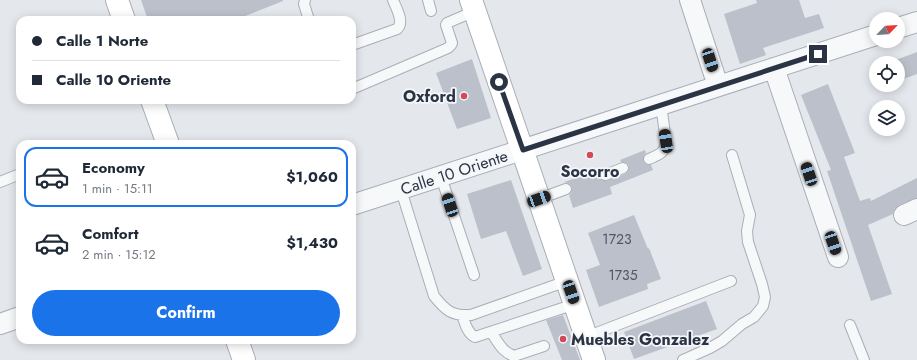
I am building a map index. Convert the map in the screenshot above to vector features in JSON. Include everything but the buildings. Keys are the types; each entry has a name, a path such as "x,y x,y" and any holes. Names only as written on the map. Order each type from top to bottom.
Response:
{"main road":[{"path":"117,0 123,16"},
{"path":"473,6 594,360"},
{"path":"153,104 167,140"},
{"path":"238,344 244,360"}],"street":[{"path":"690,0 718,86"},
{"path":"905,26 917,22"},
{"name":"Calle 10 Oriente","path":"356,204 869,37"},
{"path":"774,68 838,257"},
{"path":"0,324 16,318"}],"lane":[{"path":"305,0 304,4 308,16"},
{"path":"356,43 400,26 401,21 393,0"},
{"path":"428,0 432,11"},
{"path":"356,87 448,48 452,43 446,25 447,23 473,6"},
{"path":"649,159 660,155 666,147 661,105"},
{"path":"683,360 722,341 742,324 754,317 763,306 765,297 762,284 748,242 747,231 750,215 732,155"},
{"path":"605,175 623,168"},
{"path":"0,182 16,176"},
{"path":"441,176 474,275"},
{"path":"539,199 566,189"},
{"path":"401,190 434,296 445,309 462,315 471,315 567,281"},
{"path":"586,337 730,281"},
{"path":"462,315 472,336 475,337 575,304"},
{"path":"850,325 864,360"},
{"path":"491,332 507,354 514,356 544,346"}],"place":[{"name":"Oxford","path":"464,96"},
{"name":"Socorro","path":"590,155"},
{"name":"Muebles Gonzalez","path":"563,339"}],"route":[{"path":"499,82 523,150 818,54"}]}
